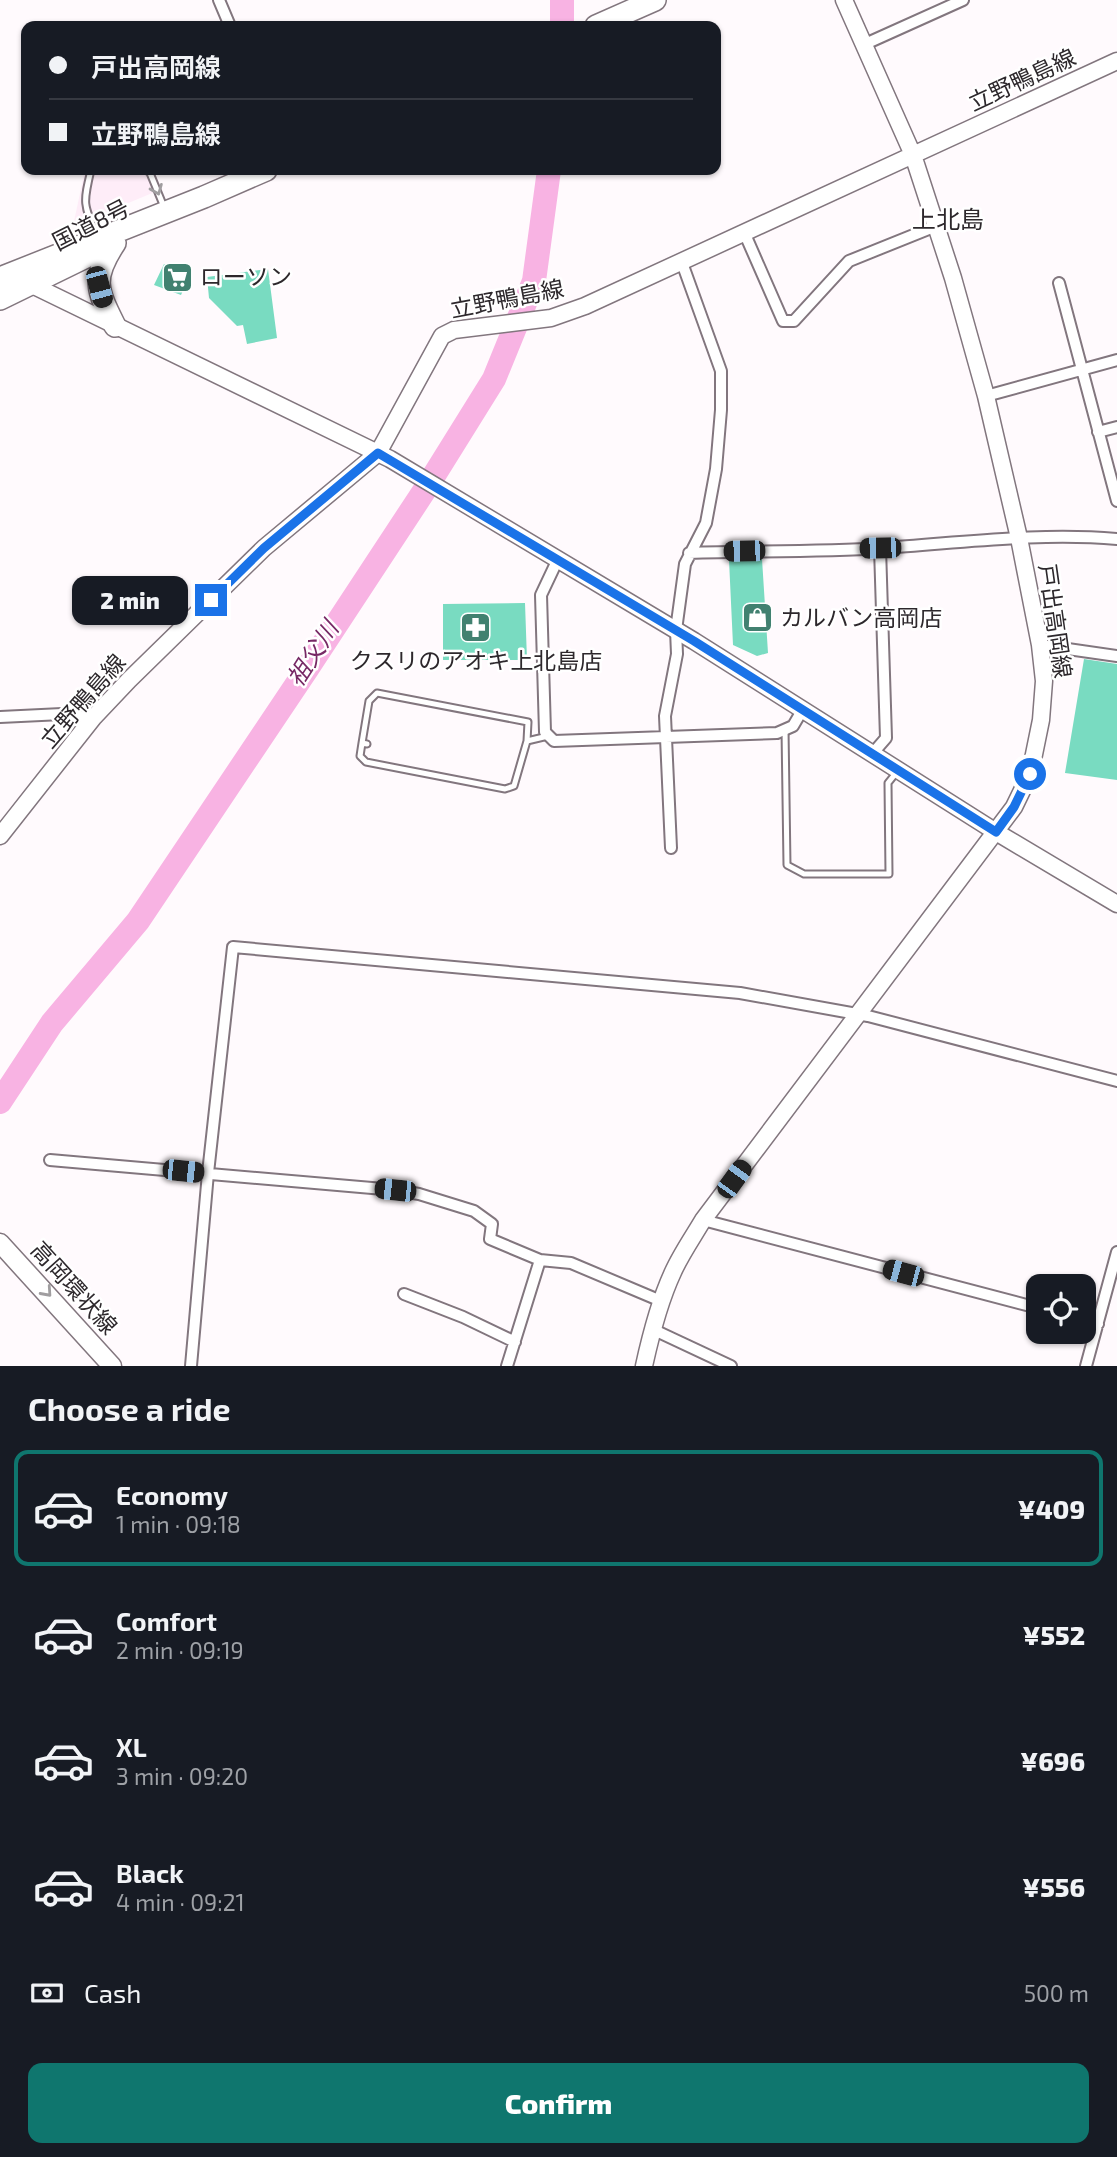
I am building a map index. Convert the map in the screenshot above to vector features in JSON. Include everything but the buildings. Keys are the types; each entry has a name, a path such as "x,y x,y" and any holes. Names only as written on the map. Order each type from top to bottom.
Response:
{"highway":[{"path":"607,21 655,0"},
{"name":"国道8号","path":"3,274 107,241 255,175"},
{"name":"国道8号","path":"0,299 31,285 107,241 204,197"},
{"path":"107,241 100,265 99,283 103,302 115,326"}],"main road":[{"name":"戸出高岡線","path":"645,1366 661,1301 674,1270 703,1220 1014,807 1030,774 1041,720 1044,681 1040,645 1019,538 986,396 913,155 844,0"},
{"name":"立野鴨島線","path":"0,836 93,718 264,548 384,456 442,336 454,330 551,318 585,306 1117,61"},
{"path":"3,274 31,285 384,456 676,630 996,832 1117,904"},
{"name":"高岡環状線","path":"0,1243 112,1366"}],"street":[{"path":"219,0 228,21"},
{"path":"863,45 963,0"},
{"path":"744,232 783,321 794,321 849,261 936,226"},
{"path":"671,848 674,832 665,736 666,716 677,654 676,630 685,564 706,523 716,469 720,410 720,371 681,260"},
{"path":"1059,283 1117,501"},
{"path":"986,396 1117,360"},
{"path":"1098,432 1117,427"},
{"path":"689,553 880,548 1019,538 1087,536 1117,539"},
{"path":"873,753 886,738 880,548"},
{"path":"558,559 541,595 545,732 554,741 777,733 793,726 803,709"},
{"path":"1040,645 1117,656"},
{"path":"0,717 62,714 93,718"},
{"path":"191,1366 208,1173 233,947 740,993 857,1013 1117,1081"},
{"path":"50,1160 321,1182 419,1194 474,1211 492,1224 489,1239 540,1260 571,1263 661,1301"},
{"path":"703,1220 1026,1305"},
{"path":"1086,1366 1117,1252"},
{"path":"507,1366 540,1260"},
{"path":"404,1294 463,1317 515,1342"},
{"path":"652,1329 731,1366"}],"lane":[{"path":"90,175 84,196 87,209 107,241"},
{"path":"151,175 166,212"},
{"path":"377,693 528,722 527,741 514,786 505,789 366,762 360,756 365,743 369,701 377,693"},
{"path":"785,729 788,865 804,874 889,874 888,783 899,769"},
{"path":"527,741 548,736"},
{"path":"777,829 787,829"}],"shaded area":[{"path":"84,175 155,175 162,189 73,226"}],"waterway":[{"name":"祖父川","path":"562,0 562,21"},
{"name":"祖父川","path":"0,1102 52,1023 138,921 428,485 494,379 534,281 548,175"}],"place":[{"name":"ローソン","path":"177,277"},
{"name":"カルバン高岡店","path":"757,618"},
{"name":"クスリのアオキ上北島店","path":"476,627"}],"district":[{"name":"上北島","path":"948,220"}],"route":[{"path":"211,600 264,548 378,453 694,641 996,832 1014,807 1030,774"}]}
